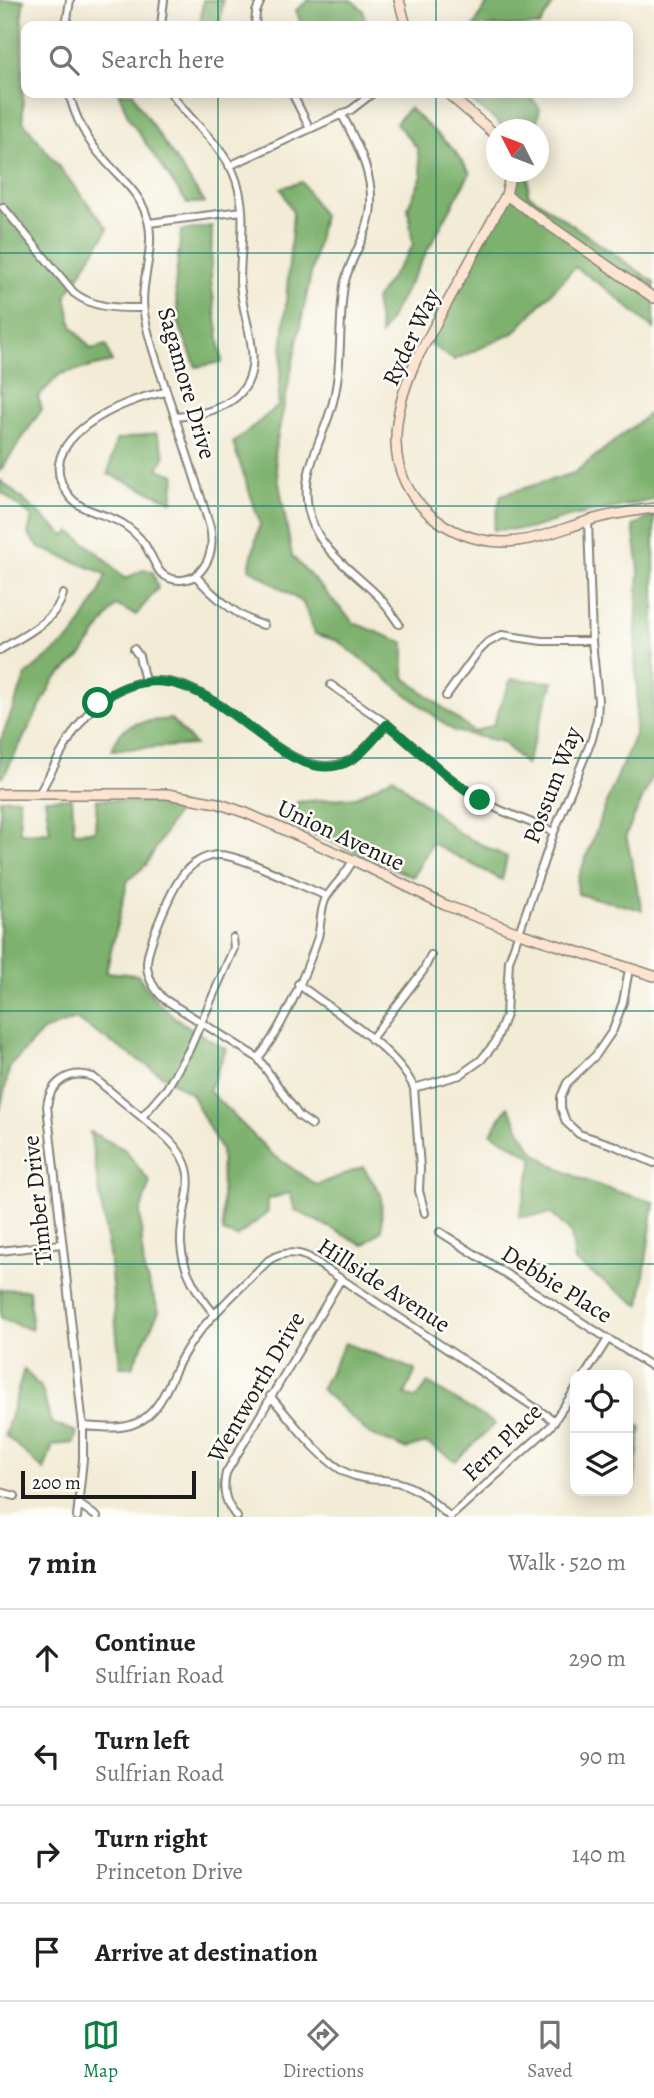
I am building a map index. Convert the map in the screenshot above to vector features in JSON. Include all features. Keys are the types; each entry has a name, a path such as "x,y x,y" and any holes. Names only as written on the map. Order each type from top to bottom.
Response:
{"street":[{"path":"67,21 69,0"},
{"path":"162,21 164,0"},
{"path":"255,21 261,0"},
{"path":"399,0 405,21"},
{"name":"Sagamore Drive","path":"71,98 76,116 88,138 103,159 136,194 149,223 143,307 147,328 211,532 210,553 204,567 196,576"},
{"path":"174,98 213,141 237,184 242,211 241,296 252,348 250,373 242,390 229,404 203,413 175,417"},
{"path":"294,98 310,129"},
{"path":"229,166 342,115 368,98"},
{"path":"453,98 486,126"},
{"path":"342,115 363,155 371,209 345,284 338,379 326,427 309,467 306,494 312,522 320,538 381,599 399,624"},
{"name":"Ryder Way","path":"509,182 506,195 411,370 396,428 399,466 412,495 427,513 446,527 479,539 503,542 529,540 588,521 654,508"},
{"path":"506,195 654,298"},
{"path":"3,207 74,293 100,306 143,307"},
{"path":"149,223 242,211"},
{"path":"167,392 127,402 86,426 66,447 61,460 60,474 64,487 72,499 87,509 106,514 129,527 163,574 179,580 196,576 212,593 255,623 264,625"},
{"name":"Possum Way","path":"414,1088 460,1075 481,1060 495,1043 506,1015 509,961 554,832 592,739 598,700 592,640 588,521"},
{"path":"0,650 53,614 60,604 62,594"},
{"path":"446,696 477,653 502,635 542,642 592,640"},
{"path":"134,649 139,656 145,681"},
{"path":"39,794 80,725 92,710 114,692 145,681 168,681 196,691 293,757 320,766 331,766 353,759 387,724"},
{"path":"331,685 387,724 446,775 480,800 554,832"},
{"name":"Union Avenue","path":"0,794 145,793 201,799 246,813 353,860 445,905 519,933 654,976"},
{"path":"312,1125 299,1116 258,1058 164,999 153,985 147,967 153,937 178,881 191,866 209,856 229,855 327,896"},
{"path":"258,1058 278,1030 298,984 318,937 327,896 341,882 353,860"},
{"path":"142,1117 167,1088 189,1050 199,1022 227,966 234,948 233,938"},
{"path":"371,1039 423,971 431,955"},
{"path":"629,969 623,1002 612,1030 596,1055 567,1083 561,1097 561,1108 566,1122 579,1134 654,1163"},
{"path":"298,984 371,1039 402,1067 414,1088 420,1168 419,1191 425,1213"},
{"name":"Timber Drive","path":"77,1517 83,1426 47,1106 51,1090 66,1077 86,1075 100,1082 172,1143 186,1167 190,1187 181,1232 182,1253 192,1283 215,1315"},
{"name":"Debbie Place","path":"440,1232 654,1368"},
{"path":"0,1251 61,1244"},
{"name":"Hillside Avenue","path":"83,1426 124,1427 149,1414 161,1398 185,1352 215,1315 269,1260 278,1254 293,1252 304,1255 555,1421"},
{"name":"Wentworth Drive","path":"237,1517 226,1500 226,1473 341,1279"},
{"path":"588,1370 608,1339"},
{"path":"270,1396 338,1468 359,1478 391,1481 413,1488 450,1517"},
{"name":"Fern Place","path":"450,1517 555,1421 570,1398"},
{"path":"0,1492 15,1496"},
{"path":"79,1504 97,1517"}],"green space":[{"path":"0,0 24,0 21,21 23,121 108,229 66,296 72,326 91,349 106,345 112,362 60,374 38,397 42,409 0,471"},
{"path":"203,0 223,0 221,21 201,21"},
{"path":"309,0 351,0 363,10 365,21 300,21 296,10"},
{"path":"489,0 556,0 542,21 477,21"},
{"path":"121,98 136,98 205,203 187,203 129,119"},
{"path":"467,98 532,98 540,109 538,119 494,119"},
{"path":"409,108 454,150 470,173 381,335 375,300 413,246 408,207 422,176 417,148 396,123"},
{"path":"302,182 323,216 274,454 292,556 354,623 404,643 404,677 474,732 493,725 511,679 553,682 526,765 503,742 454,731 338,641 315,634 303,603 249,568 260,523 233,443 278,406 293,213 281,188"},
{"path":"516,182 529,182 528,194 654,282 654,329 608,290 575,267 514,333 454,360 427,342"},
{"path":"212,226 211,280 222,362 196,367 179,324 175,286 181,231"},
{"path":"654,410 654,500 568,517 529,529 493,530 501,495 574,473"},
{"path":"156,433 165,455 158,469 175,475 172,501 108,474 116,440"},
{"path":"0,480 65,536 71,532 125,579 145,569 153,572 158,588 136,615 116,605 81,656 54,680 3,777 0,777 0,742 26,675 73,636 99,594 106,574 40,548 28,534 32,517 0,491"},
{"path":"654,515 654,773 626,835 642,910 578,894 577,882 635,735 639,570 633,526"},
{"path":"171,719 195,745 112,750 121,733 135,724"},
{"path":"393,777 460,834 507,857 502,880 432,843 413,877 296,827 297,802 356,797"},
{"path":"19,798 20,833 50,832 45,799 72,798 74,832 95,831 97,799 181,805 146,865 128,880 106,972 138,975 166,1010 226,1049 209,1091 272,1154 316,1185 363,1167 381,1194 382,1230 364,1245 295,1210 290,1193 268,1199 268,1212 237,1237 223,1232 221,1150 191,1094 75,1019 43,1031 10,1066 0,1110 0,799"},
{"path":"508,1106 529,1145 553,1165 587,1181 654,1202 640,1306 575,1262 571,1233 552,1214 519,1217 534,1158 491,1133"},
{"path":"90,1132 124,1149 150,1182 140,1213 144,1271 159,1311 132,1367 120,1367 109,1254"},
{"path":"0,1289 29,1290 32,1330 1,1319"},
{"path":"345,1343 416,1370 405,1394 416,1399 428,1383 495,1424 456,1461 426,1443 406,1449 369,1434 321,1389"},
{"path":"24,1369 42,1389 51,1423 77,1432 74,1443 53,1445 44,1470 5,1435"},
{"path":"633,1422 641,1427 633,1492"}],"route":[{"path":"98,703 114,692 145,681 180,684 204,695 293,757 310,765 320,766 342,764 353,759 387,724 446,775 480,800"}]}
